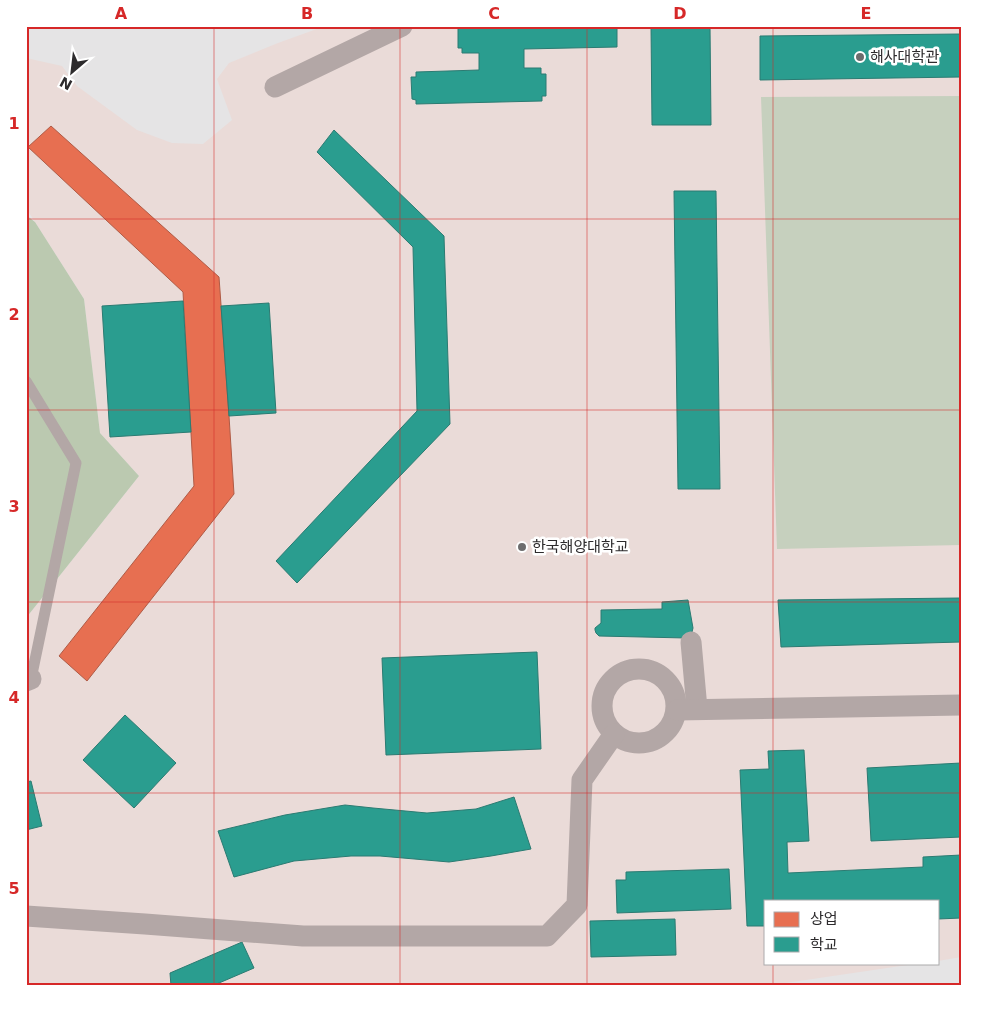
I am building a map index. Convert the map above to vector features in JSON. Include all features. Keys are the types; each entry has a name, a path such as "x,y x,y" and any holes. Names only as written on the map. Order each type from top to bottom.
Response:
{"street":[{"path":"275,87 402,26"},
{"path":"687,709 691,642"},
{"path":"687,709 676,698 672,686 664,677 653,671 641,668 628,670 617,676 608,685 603,697 602,709 605,722 614,734 622,740 646,743 658,739 667,732 674,721 687,709 961,705"},
{"path":"26,916 303,936 547,936 577,906 582,780 614,734"}],"lane":[{"path":"26,381 76,463 29,680"}],"shaded area":[{"name":"한국해양대학교","path":"325,26 961,26 961,957 940,961 940,900 764,900 764,964 914,964 765,986 26,986 26,618 139,476 100,433 84,299 26,208 26,58 62,66 77,86 137,130 172,143 203,144 232,120 217,79 229,63"}],"green space":[{"path":"961,96 961,545 777,549 761,97"},
{"path":"26,215 35,222 84,299 100,433 139,476 26,618"}],"building: 상업":[{"path":"51,126 219,277 229,416 234,494 87,681 59,656 194,486 183,292 28,147"}],"building: 학교":[{"path":"458,26 617,26 617,47 524,49 524,68 541,68 541,74 546,74 546,96 542,96 542,101 416,104 416,100 412,99 411,77 416,77 416,72 479,70 479,53 462,53 462,48 458,48"},
{"path":"651,26 710,26 711,125 652,125"},
{"name":"해사대학관","path":"961,34 961,77 760,80 760,36"},
{"path":"334,130 444,236 450,424 297,583 276,561 417,411 413,247 317,152"},
{"path":"674,191 716,191 720,489 678,489"},
{"path":"183,301 191,432 110,437 102,306"},
{"path":"269,303 276,413 229,416 221,306"},
{"path":"961,598 961,642 781,647 778,600"},
{"path":"688,600 693,628 686,638 599,636 596,633 595,628 601,623 601,610 662,609 662,602"},
{"path":"537,652 541,749 386,755 382,658"},
{"path":"125,715 176,763 134,808 83,760"},
{"path":"804,750 809,841 787,842 788,873 923,867 923,857 961,855 961,918 940,919 940,900 764,900 764,926 747,926 740,770 769,769 768,751"},
{"path":"961,763 961,837 871,841 867,768"},
{"path":"31,781 42,826 26,830 26,782"},
{"path":"514,797 531,849 449,862 380,856 351,856 294,861 234,877 218,831 285,815 345,805 427,813 476,809"},
{"path":"729,869 731,909 617,913 616,880 626,880 626,872"},
{"path":"675,919 676,955 591,957 590,921"},
{"path":"242,942 254,968 212,986 171,986 170,973"}],"place":[{"name":"해사대학관","path":"860,57"},
{"name":"한국해양대학교","path":"522,547"}]}
